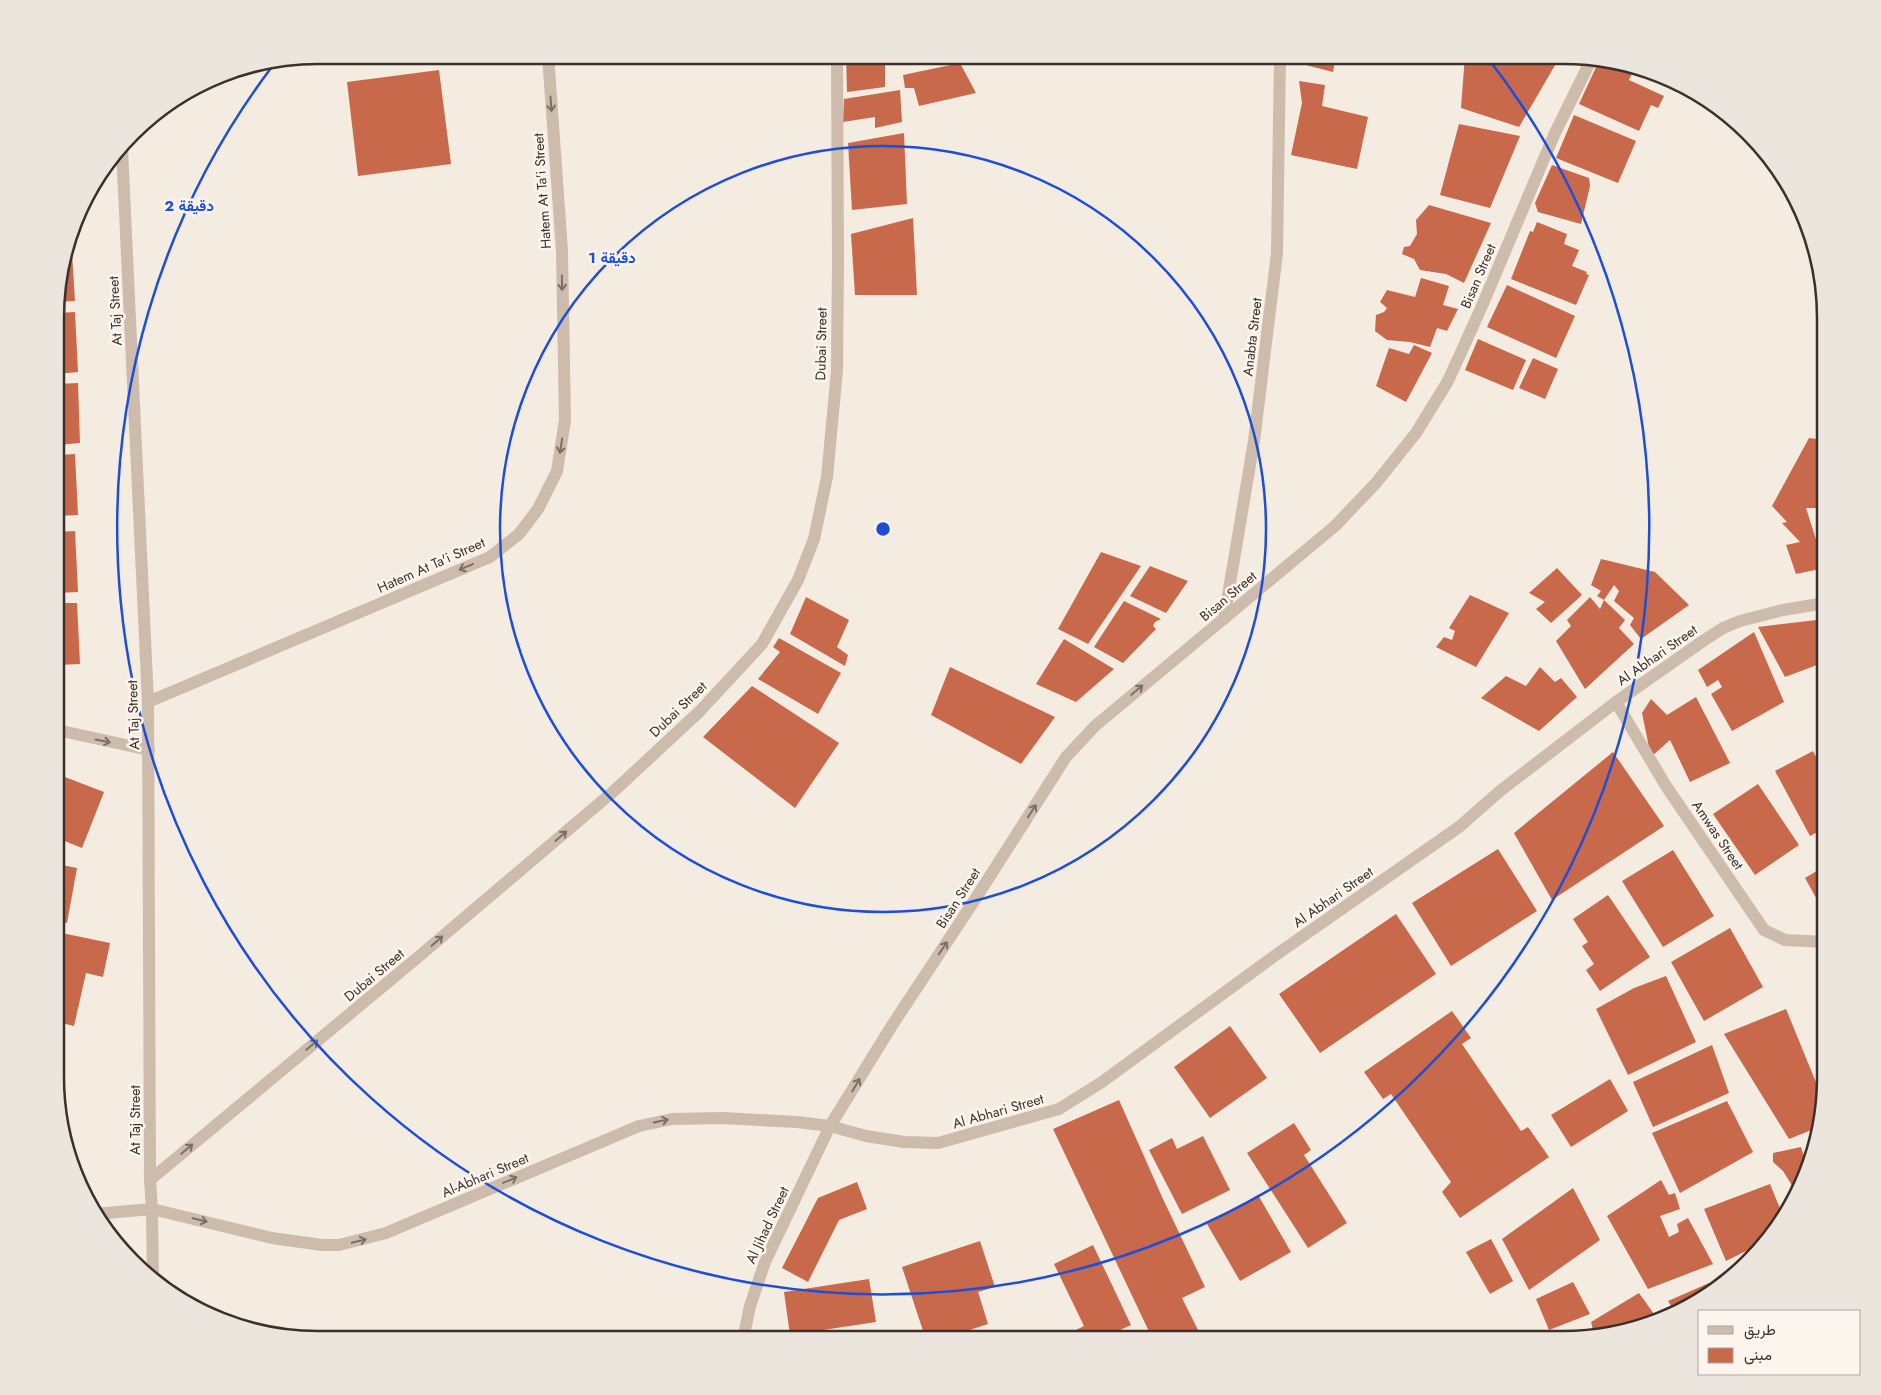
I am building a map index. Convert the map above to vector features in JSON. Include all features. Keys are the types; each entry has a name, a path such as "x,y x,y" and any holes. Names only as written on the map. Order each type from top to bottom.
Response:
{"street":[{"name":"Hatem At Ta'i Street","path":"148,702 490,557 519,534 538,509 558,471 565,420 562,251 549,64"},
{"name":"Dubai Street","path":"150,1180 417,958 614,790 699,712 762,644 798,580 814,539 827,477 837,370 837,64"},
{"name":"Anabta Street","path":"1224,619 1254,441 1277,253 1280,64"},
{"name":"Bisan Street","path":"830,1126 891,1027 1066,757 1095,726 1335,526 1376,483 1416,433 1448,381 1482,306 1554,135 1589,65"},
{"name":"At Taj Street","path":"122,156 148,702 150,1180 153,1270"},
{"name":"Al Abhari Street","path":"830,1126 866,1136 894,1140 938,1142 1059,1109 1102,1082 1273,957 1459,827 1500,791 1616,702 1723,628 1754,617 1817,605"},
{"name":"Amwas Street","path":"1616,702 1666,786 1764,930 1785,940 1817,942"},
{"path":"64,732 149,750"},
{"name":"Al-Abhari Street","path":"103,1213 152,1209 272,1238 339,1246 386,1233 639,1126 672,1119 722,1118 797,1122 830,1126"},
{"name":"Al Jihad Street","path":"745,1331 750,1306 765,1262 830,1126"}],"building":[{"path":"846,64 885,64 885,87 847,92"},
{"path":"961,64 976,93 919,106 914,88 905,88 903,75"},
{"path":"1302,64 1334,64 1333,72"},
{"path":"1464,64 1556,64 1519,127 1461,108"},
{"path":"1597,66 1632,73 1629,80 1664,96 1658,108 1651,105 1639,131 1579,104"},
{"path":"439,70 451,164 358,176 347,82"},
{"path":"1299,81 1325,85 1322,106 1368,117 1357,169 1291,155 1302,103"},
{"path":"900,90 902,122 875,128 875,117 843,122 844,99"},
{"path":"1574,115 1636,141 1618,183 1556,158"},
{"path":"1459,124 1520,136 1490,208 1440,195"},
{"path":"904,133 907,204 852,210 848,143"},
{"path":"1552,165 1589,178 1590,186 1581,224 1538,212 1535,203"},
{"path":"1429,205 1491,223 1464,283 1446,274 1420,270 1414,259 1402,254 1404,247 1410,246 1417,234 1416,220"},
{"path":"913,218 917,295 855,295 851,234"},
{"path":"1537,222 1567,234 1564,244 1579,250 1572,266 1587,272 1586,274 1589,275 1576,305 1511,279 1530,231 1533,232"},
{"path":"72,252 75,301 64,302"},
{"path":"1421,278 1449,286 1443,305 1458,309 1447,331 1437,328 1430,347 1410,342 1387,340 1375,331 1376,315 1384,312 1387,308 1380,302 1387,290 1415,297"},
{"path":"1507,285 1575,316 1556,358 1487,327"},
{"path":"75,312 78,372 64,373 64,313"},
{"path":"1478,339 1526,360 1513,390 1465,370"},
{"path":"1414,345 1432,353 1406,402 1376,386 1389,348 1409,354"},
{"path":"1533,358 1558,369 1545,399 1519,388"},
{"path":"78,383 80,443 64,444 64,384"},
{"path":"1809,438 1817,439 1817,508 1806,508 1817,543 1817,570 1796,574 1786,545 1800,542 1782,523 1787,522 1772,506"},
{"path":"75,454 78,515 64,516 64,455"},
{"path":"75,531 78,592 64,593 64,532"},
{"path":"1101,552 1141,566 1088,644 1058,629"},
{"path":"1601,559 1655,572 1689,605 1641,639 1630,625 1634,618 1614,601 1619,591 1614,585 1604,600 1597,596 1601,591 1591,585"},
{"path":"1150,566 1188,581 1166,613 1130,596"},
{"path":"1557,568 1582,595 1551,623 1536,609 1545,602 1529,593"},
{"path":"1470,595 1509,613 1476,667 1436,647 1444,637 1452,640 1455,631 1449,628"},
{"path":"806,597 849,620 837,647 848,655 845,666 790,634"},
{"path":"1590,597 1600,609 1604,600 1625,620 1619,628 1634,644 1585,689 1556,641 1571,626 1567,620"},
{"path":"1124,601 1161,619 1155,622 1153,626 1156,629 1123,663 1094,647"},
{"path":"64,603 77,603 80,664 64,665"},
{"path":"1817,620 1817,665 1785,677 1758,627"},
{"path":"1754,632 1784,702 1732,731 1711,694 1722,687 1718,680 1707,687 1698,670"},
{"path":"779,638 841,673 818,714 758,679 780,652 773,647"},
{"path":"1064,639 1114,669 1076,702 1036,684"},
{"path":"950,667 1055,717 1021,764 931,715"},
{"path":"1540,667 1555,682 1561,678 1577,697 1539,731 1481,698 1506,676 1526,686"},
{"path":"752,686 839,743 795,808 703,737"},
{"path":"1696,697 1730,763 1690,782 1670,740 1651,757 1642,713 1651,699 1667,715"},
{"path":"1813,751 1817,759 1817,832 1810,836 1775,771"},
{"path":"1613,752 1664,826 1552,900 1514,833"},
{"path":"64,777 104,792 82,848 64,841"},
{"path":"1758,784 1799,845 1755,875 1713,814"},
{"path":"1498,849 1537,911 1451,966 1412,903"},
{"path":"1673,850 1714,916 1663,947 1622,881"},
{"path":"64,865 77,868 67,923 64,922"},
{"path":"1817,871 1817,900 1805,878"},
{"path":"1608,895 1650,957 1600,991 1586,970 1594,964 1582,946 1588,942 1573,919"},
{"path":"1396,914 1436,974 1320,1053 1279,994"},
{"path":"1730,928 1763,987 1704,1021 1671,962"},
{"path":"64,933 110,943 103,977 86,973 74,1026 64,1024"},
{"path":"1666,976 1696,1042 1628,1075 1596,1009 1634,988"},
{"path":"1786,1009 1817,1085 1811,1130 1789,1139 1724,1034"},
{"path":"1452,1011 1471,1038 1462,1044 1521,1131 1528,1127 1549,1157 1460,1218 1442,1192 1451,1182 1391,1094 1383,1099 1364,1072"},
{"path":"1230,1026 1267,1078 1210,1118 1174,1067"},
{"path":"1712,1045 1729,1093 1653,1127 1633,1082"},
{"path":"1610,1079 1628,1111 1571,1147 1551,1115"},
{"path":"1119,1100 1205,1287 1182,1298 1198,1331 1149,1331 1053,1129"},
{"path":"1727,1101 1753,1152 1680,1193 1652,1133"},
{"path":"1294,1123 1311,1150 1304,1155 1347,1223 1308,1248 1247,1153"},
{"path":"1203,1136 1230,1190 1182,1214 1149,1150 1172,1138 1177,1149"},
{"path":"1801,1147 1804,1158 1793,1186 1783,1171 1773,1162 1773,1153"},
{"path":"1661,1180 1669,1195 1675,1193 1680,1209 1660,1216 1669,1237 1679,1232 1677,1224 1688,1218 1713,1264 1648,1289 1607,1216"},
{"path":"857,1182 867,1209 839,1220 808,1282 782,1268 818,1198"},
{"path":"1770,1184 1780,1209 1775,1219 1751,1249 1726,1261 1704,1209"},
{"path":"1573,1188 1600,1240 1529,1290 1502,1239"},
{"path":"1258,1195 1291,1252 1240,1281 1207,1224"},
{"path":"1491,1239 1513,1281 1490,1294 1466,1252"},
{"path":"980,1241 995,1287 978,1292 988,1324 967,1331 923,1331 902,1267"},
{"path":"1093,1245 1131,1325 1120,1331 1074,1331 1084,1326 1054,1264"},
{"path":"869,1279 876,1322 816,1331 789,1331 784,1292"},
{"path":"1716,1280 1705,1289 1672,1307 1668,1301"},
{"path":"1573,1282 1590,1314 1549,1330 1536,1299"},
{"path":"1639,1293 1654,1314 1629,1323 1597,1329 1593,1329 1591,1322"}]}
